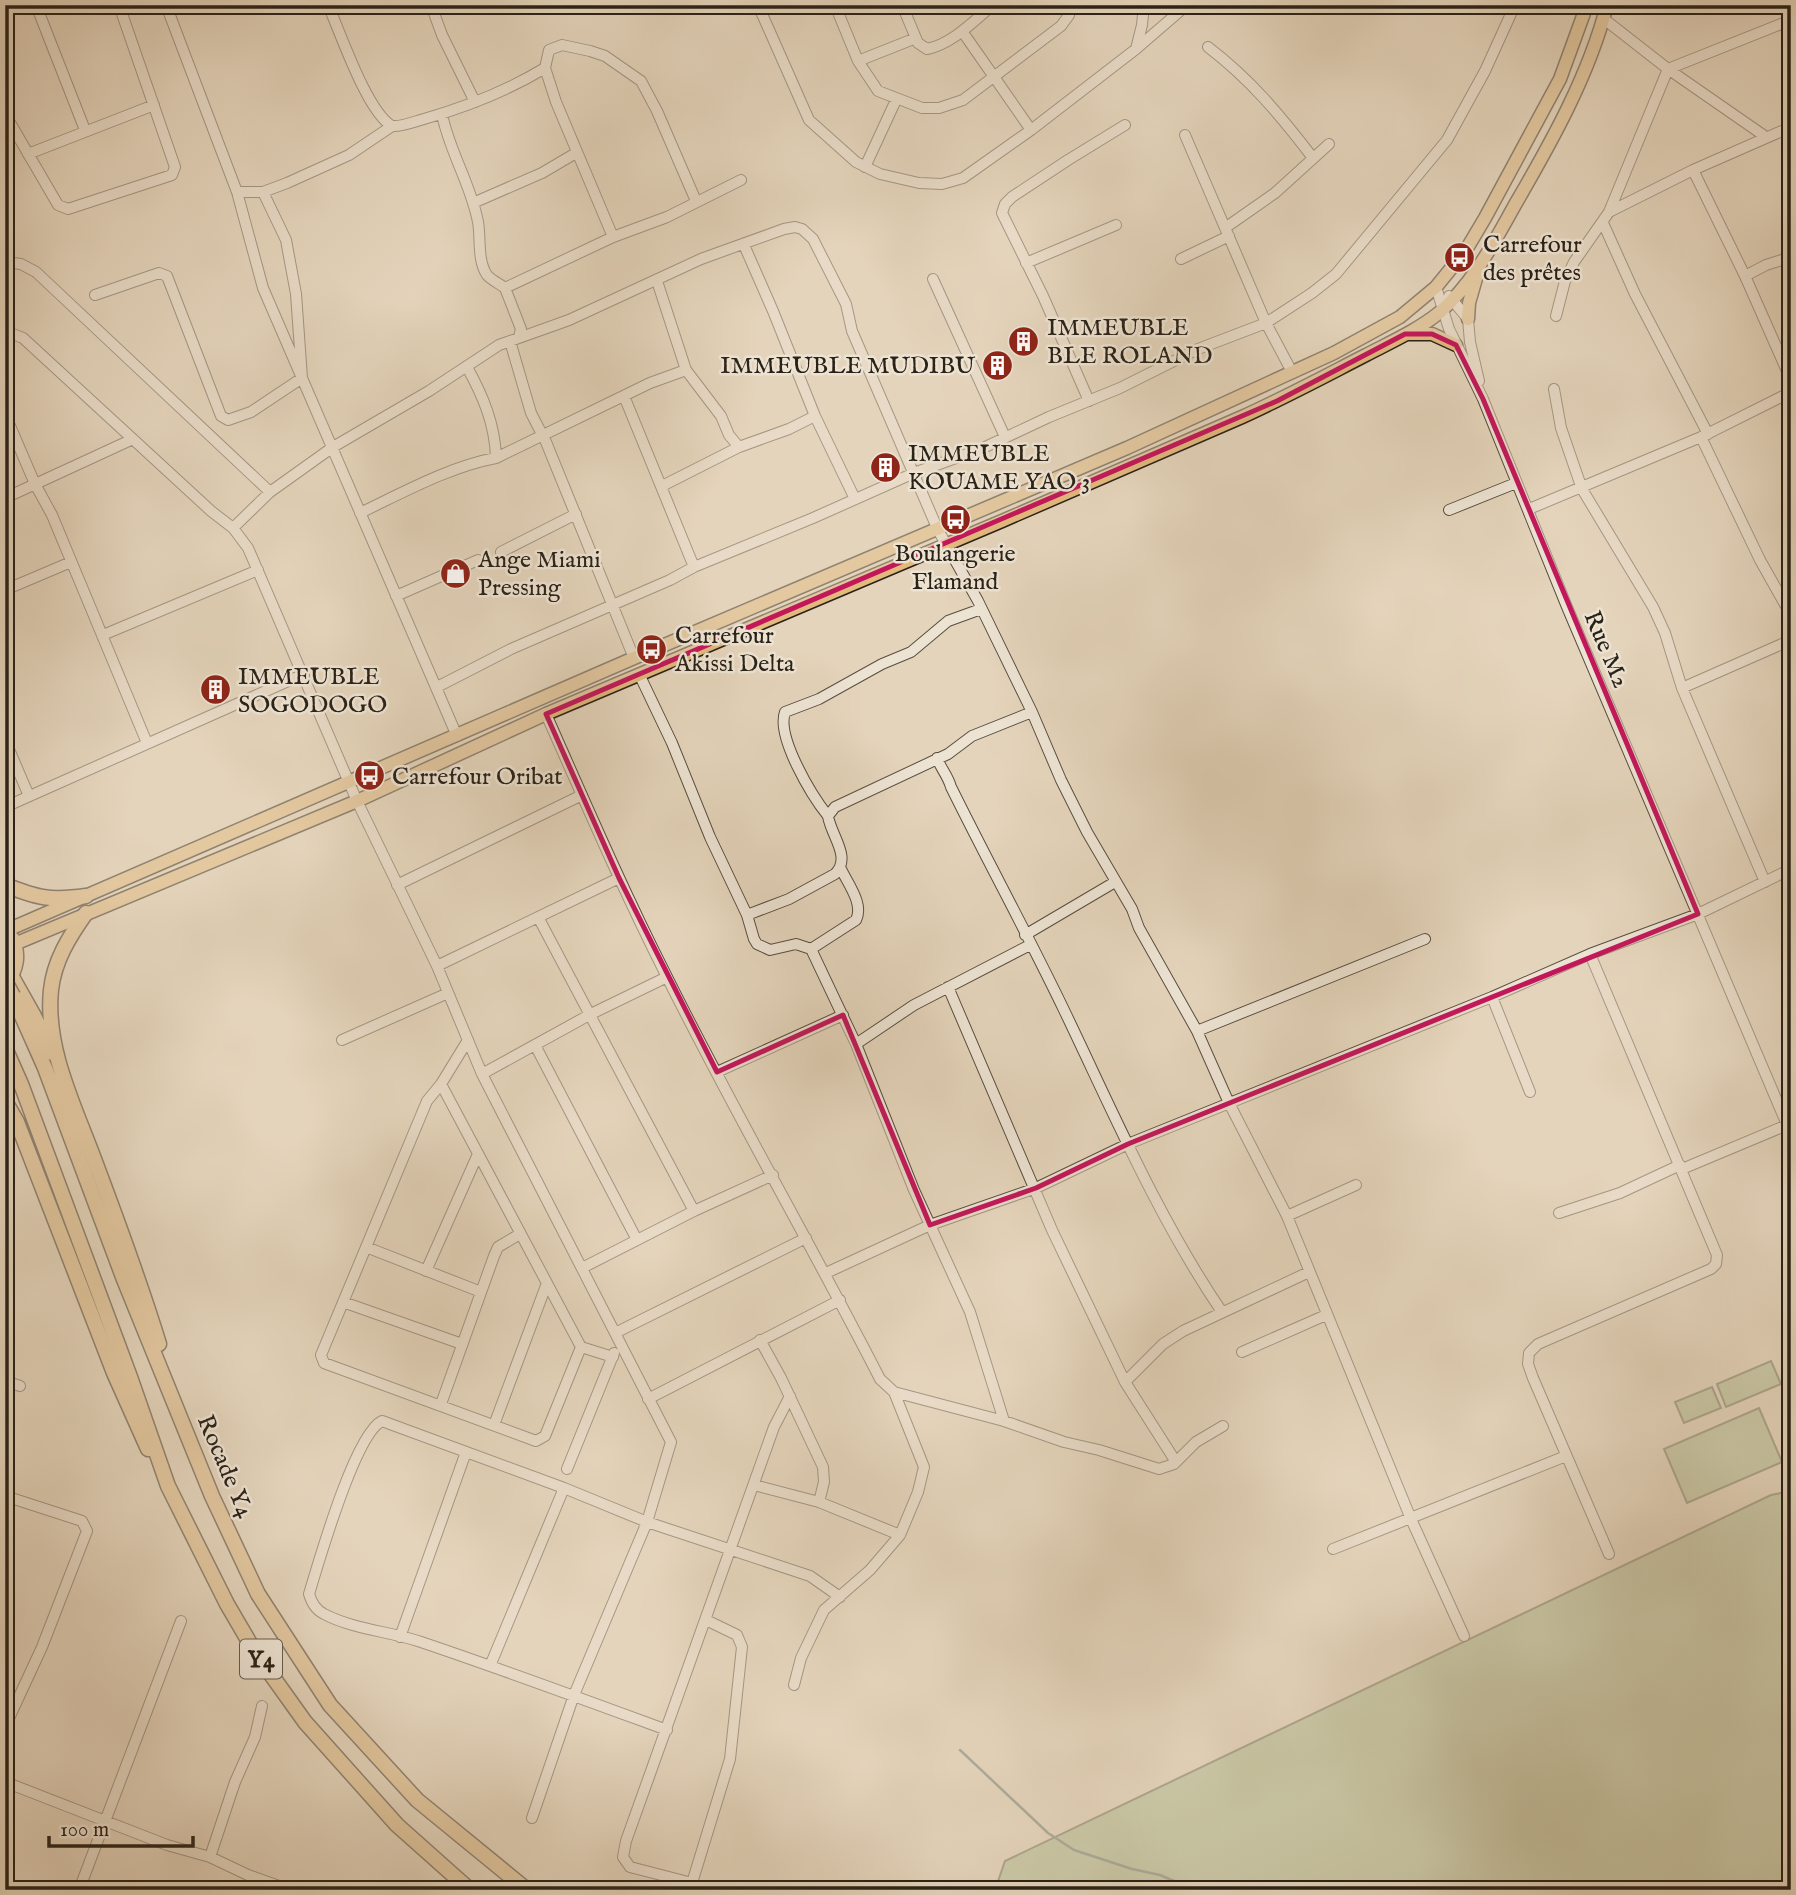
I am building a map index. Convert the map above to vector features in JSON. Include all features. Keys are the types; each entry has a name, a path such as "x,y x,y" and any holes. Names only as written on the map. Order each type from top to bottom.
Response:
{"highway":[{"path":"5,885 47,899 86,897"},
{"path":"64,1080 52,1026 51,988 57,962 69,938 86,914"},
{"path":"9,985 34,1016 64,1080 143,1291 190,1443"},
{"name":"Rocade Y4","path":"9,985 45,1068 190,1443 258,1594 330,1705 417,1800 527,1890"},
{"name":"Y4","path":"5,1048 116,1339 168,1486 227,1604 255,1652 305,1722 397,1825 470,1890"},
{"path":"5,1088 114,1373 139,1433 168,1486"},
{"path":"5,1101 17,1122"}],"main road":[{"path":"9,985 16,966 6,929 86,897 634,658 1127,448 1292,372 1401,317 1437,287 1466,250 1560,79 1587,5"},
{"path":"10,946 357,801 546,715 1277,401 1419,327 1449,303 1480,267 1544,154 1591,57 1607,5"},
{"path":"1468,319 1469,303 1480,267"},
{"path":"1405,334 1432,334 1456,345"}],"street":[{"path":"36,5 85,131"},
{"path":"5,114 58,205 68,209 172,175 175,166 119,5"},
{"path":"166,5 237,192 263,288 457,736"},
{"path":"328,5 365,91 383,120 391,126"},
{"path":"431,5 442,35 475,102"},
{"path":"758,5 809,120 865,167 880,174 919,183 943,184 963,177 1031,130 1136,49 1186,5"},
{"path":"835,5 858,61 878,91 922,108 939,108 962,100 1061,26 1069,15 1071,5"},
{"path":"902,5 918,43 927,49 938,47 993,5"},
{"path":"1136,49 1144,5"},
{"path":"436,687 511,649 694,567 914,473 981,449 1198,349 1266,323 1336,274 1447,140 1485,71 1515,5"},
{"path":"1604,19 1668,69 1766,137"},
{"path":"1556,316 1565,281 1574,262 1609,212 1668,69 1791,20"},
{"path":"962,31 1031,130"},
{"path":"858,61 916,38"},
{"path":"613,237 556,102 545,68 549,50 562,45 605,56 641,80 696,201"},
{"path":"1208,47 1255,86 1314,158"},
{"path":"237,192 263,192 349,155 391,126 442,114 475,102 522,82 545,68"},
{"path":"865,167 896,100"},
{"path":"28,154 154,106"},
{"path":"442,114 447,136 465,174 480,231 479,247 487,275 505,288 521,329 515,339 531,413 576,514 634,658"},
{"path":"1089,401 1002,213 1005,204 1068,160 1125,125"},
{"path":"1609,212 1693,170 1791,128"},
{"path":"1779,132 1791,141"},
{"path":"1185,135 1266,323 1292,372"},
{"path":"1181,259 1227,232 1275,194 1329,144"},
{"path":"473,203 542,173 576,153"},
{"path":"1693,170 1745,276 1791,380"},
{"path":"505,288 613,237 667,217 741,180"},
{"path":"263,192 286,240 296,294 302,378"},
{"path":"1603,223 1705,435 1754,549 1791,615"},
{"path":"1026,263 1116,225"},
{"path":"233,528 270,492 334,447 499,345 569,320 701,259 794,227 802,229 813,239 846,304 852,331 938,530 1032,712 1060,780 1197,1031 1229,1103 1287,1216 1411,1519 1464,1636"},
{"path":"744,245 774,311 815,416 855,499"},
{"path":"1745,276 1766,265 1791,257"},
{"path":"5,262 21,264 36,272 270,492"},
{"path":"94,295 159,273 167,276 221,416 228,420 251,412 302,378"},
{"path":"933,279 1005,437"},
{"path":"657,281 686,370 721,416 729,435 739,447"},
{"name":"Rue M2","path":"1437,287 1449,303 1468,319 1470,342 1483,399"},
{"name":"Rue M2","path":"1449,303 1449,329 1483,399 1516,483 1530,509 1572,619 1789,1129"},
{"path":"5,331 23,338 211,511 233,528 248,548 357,801 437,967 482,1074 671,1442 647,1522 574,1695 532,1818"},
{"path":"467,367 482,394 496,436 496,458"},
{"path":"360,513 447,474 482,460 496,458 624,396 686,370"},
{"path":"1554,389 1561,428 1582,489 1653,607 1665,633 1682,688 1765,882"},
{"path":"1530,509 1705,435 1791,392"},
{"path":"624,396 694,567"},
{"path":"5,414 35,484 52,515 147,743"},
{"path":"662,486 739,447 789,429 815,416"},
{"path":"5,498 133,439"},
{"path":"1449,510 1516,483"},
{"path":"501,552 576,514"},
{"path":"396,596 478,561"},
{"path":"5,590 71,562"},
{"path":"103,635 258,570"},
{"path":"747,915 789,899 835,874 843,864 828,816 816,801 795,759 781,721 785,712 819,699 882,664 911,652 948,621 981,609"},
{"path":"1682,688 1791,640"},
{"path":"5,807 304,674"},
{"path":"640,676 747,915 754,939 770,950 796,944 811,949 856,1044 914,1190 970,1312 1004,1421"},
{"path":"828,816 835,807 948,754 972,736 1032,712"},
{"path":"546,715 667,977 880,1379 894,1392 924,1467 918,1492 900,1535 870,1570 824,1610 801,1658 794,1685"},
{"path":"5,740 29,796"},
{"path":"937,758 1128,1144 1191,1266 1222,1312"},
{"path":"397,885 582,795"},
{"path":"811,949 856,920 860,913 858,903 841,869"},
{"path":"826,1273 930,1225 1036,1188 1128,1144 1492,997 1590,954 1698,914 1791,869"},
{"path":"437,967 619,878"},
{"path":"856,1044 914,1005 1028,940 1115,882"},
{"path":"538,917 694,1211"},
{"path":"1197,1031 1425,939"},
{"path":"1590,954 1717,1255 1716,1264 1711,1269 1538,1344 1529,1353 1528,1364 1533,1378 1609,1554"},
{"path":"482,1074 591,1014 667,977"},
{"path":"948,987 1052,1230 1125,1382 1176,1462"},
{"path":"342,1040 448,993"},
{"path":"1492,997 1530,1092"},
{"path":"716,1072 843,1016"},
{"path":"468,1040 441,1084 427,1101 321,1355 324,1363 536,1441 545,1436 581,1347"},
{"path":"535,1045 637,1240"},
{"path":"441,1084 581,1347 613,1357"},
{"path":"1559,1213 1620,1193 1681,1167 1789,1129"},
{"path":"426,1271 478,1154"},
{"path":"582,1268 694,1211 773,1175"},
{"path":"1287,1216 1356,1185"},
{"path":"440,1404 498,1247 520,1234"},
{"path":"617,1338 806,1238"},
{"path":"366,1247 481,1292"},
{"path":"1125,1382 1163,1344 1183,1331 1309,1272"},
{"path":"494,1425 547,1283"},
{"path":"648,1399 839,1300"},
{"path":"344,1302 462,1344"},
{"path":"1241,1352 1326,1315"},
{"path":"567,1469 613,1357 617,1338"},
{"path":"760,1340 823,1467 824,1482 819,1502"},
{"path":"5,1381 20,1386"},
{"path":"894,1392 1004,1421 1064,1442 1159,1469 1168,1468 1196,1442 1223,1426"},
{"path":"706,1620 737,1635 742,1647 730,1759 692,1883 630,1867 623,1857 626,1841 774,1427 790,1396"},
{"path":"667,1730 490,1666 400,1637 359,1628 322,1613 312,1605 309,1594 330,1526 363,1442 374,1425 382,1421 564,1488 647,1522 810,1576 840,1597"},
{"path":"400,1637 466,1452"},
{"path":"1333,1549 1566,1456"},
{"path":"754,1485 819,1502 900,1535"},
{"path":"490,1666 564,1488"},
{"path":"5,1496 82,1521 87,1531 41,1647 5,1727"},
{"path":"79,1890 181,1621"},
{"path":"210,1857 235,1782 255,1737 262,1706"},
{"path":"5,1782 167,1845 210,1857 248,1875 290,1890"}],"highlighted area":[{"path":"1405,334 1432,334 1456,345 1483,399 1698,914 1128,1144 1036,1188 930,1225 843,1015 717,1072 619,878 546,714 1277,401"}],"green space":[{"path":"1771,1361 1781,1384 1726,1407 1717,1384"},
{"path":"1712,1387 1721,1408 1684,1423 1675,1402"},
{"path":"1759,1408 1782,1462 1687,1503 1664,1449"},
{"path":"1791,1491 1791,1890 995,1890 1005,1861 1771,1495"}],"waterway":[{"path":"960,1750 1048,1833 1074,1850 1160,1875 1195,1890"}],"place":[{"name":"Carrefour des prêtes","path":"1460,258"},
{"name":"IMMEUBLE BLE ROLAND","path":"1024,341"},
{"name":"IMMEUBLE MUDIBU","path":"998,365"},
{"name":"IMMEUBLE KOUAME YAO 3","path":"885,467"},
{"name":"Boulangerie Flamand","path":"955,519"},
{"name":"Ange Miami Pressing","path":"455,573"},
{"name":"Carrefour Akissi Delta","path":"652,649"},
{"name":"IMMEUBLE SOGODOGO","path":"215,690"},
{"name":"Carrefour Oribat","path":"369,776"}]}
